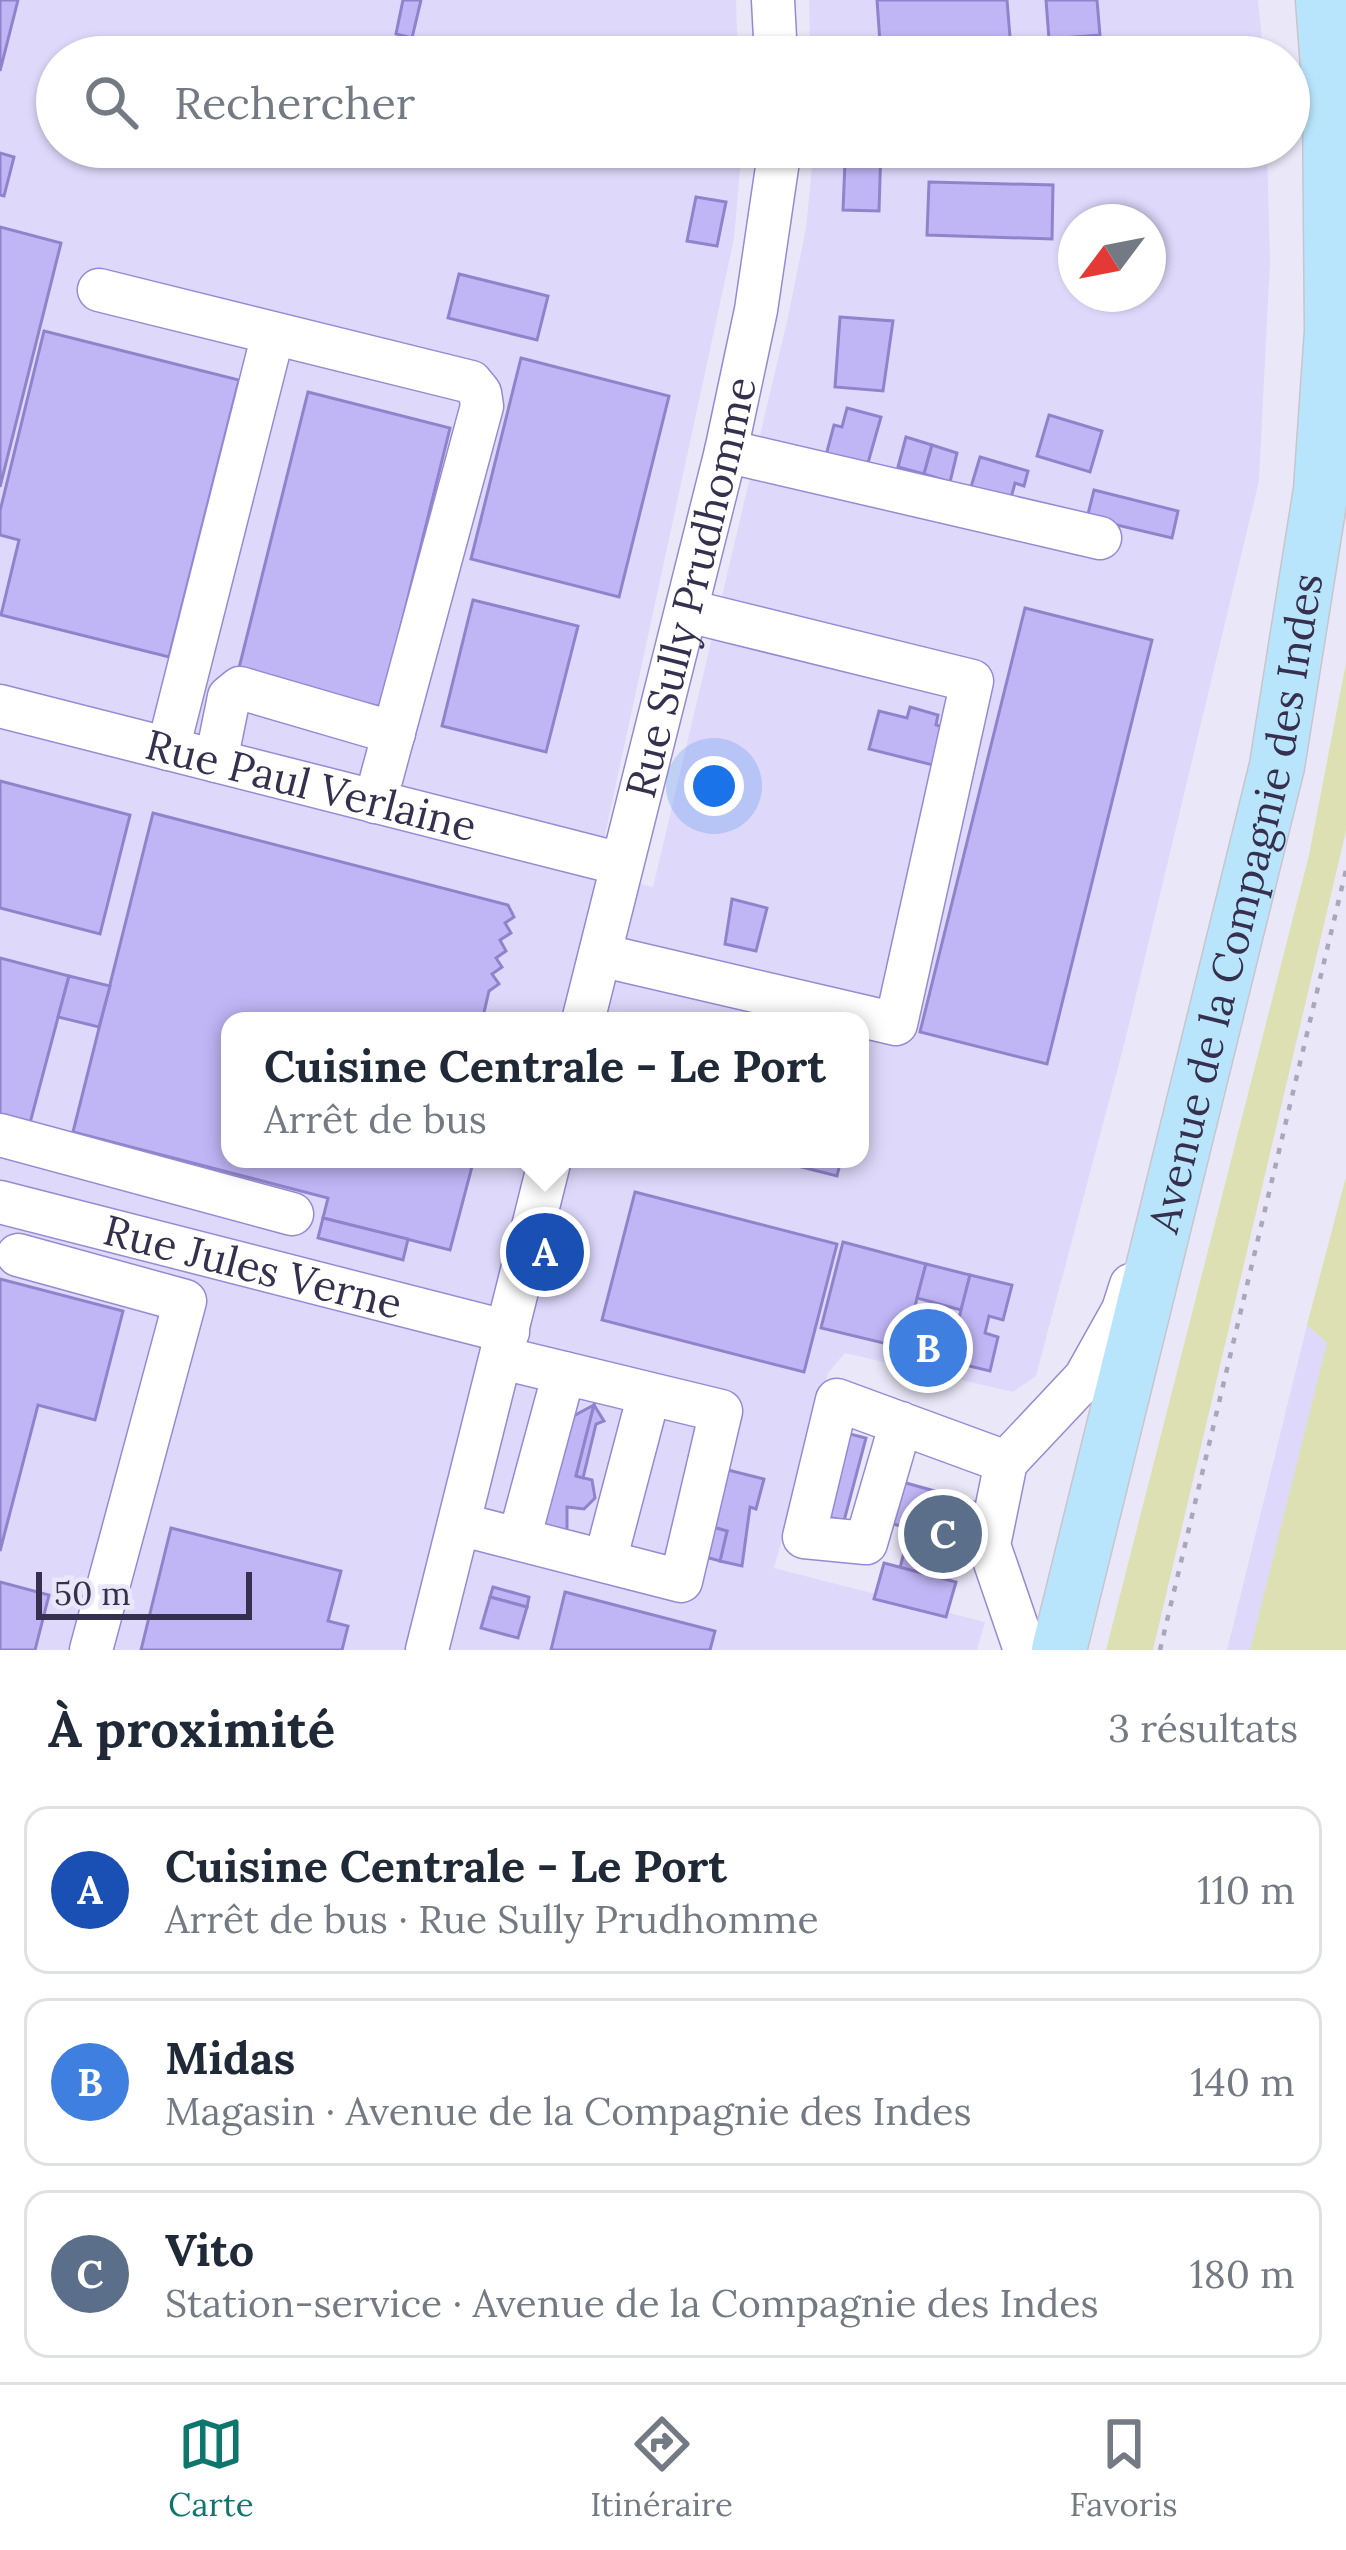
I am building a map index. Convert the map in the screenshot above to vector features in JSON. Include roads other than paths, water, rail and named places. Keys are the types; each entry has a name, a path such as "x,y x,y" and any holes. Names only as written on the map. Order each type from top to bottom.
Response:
{"main road":[{"name":"Avenue de la Compagnie des Indes","path":"1059,1650 1277,766 1321,490 1332,331 1330,94 1323,0"},
{"name":"Avenue de la Compagnie des Indes","path":"1089,1650 1259,965 1311,735 1346,520"}],"street":[{"path":"773,0 775,36"},
{"path":"1340,0 1346,95"},
{"name":"Rue Sully Prudhomme","path":"585,1012 727,451 756,310 776,168"},
{"name":"Avenue de la Compagnie des Indes","path":"1074,1650 1289,783 1342,447 1346,285"},
{"path":"100,290 471,382 482,399 375,802"},
{"path":"168,749 273,334"},
{"path":"727,451 1100,538"},
{"path":"688,611 972,681 896,1024 869,1018"},
{"path":"216,761 229,697 240,688 394,733"},
{"name":"Rue Paul Verlaine","path":"0,706 621,865"},
{"path":"1025,1650 988,1545 1006,1462 1085,1378 1123,1310 1231,944"},
{"path":"599,955 844,1012"},
{"path":"0,1135 292,1214"},
{"path":"427,1650 548,1168"},
{"path":"181,1250 194,1187"},
{"name":"Rue Jules Verne","path":"0,1202 505,1345 564,1373 721,1411 681,1581 605,1561"},
{"path":"18,1255 185,1301 91,1650"},
{"path":"519,1539 564,1373"},
{"path":"459,1524 605,1561 649,1394"},
{"path":"901,1423 1006,1462"}],"place":[{"name":"Cuisine Centrale - Le Port","path":"545,1252"},
{"name":"Midas","path":"928,1348"},
{"name":"Vito","path":"943,1534"}]}
